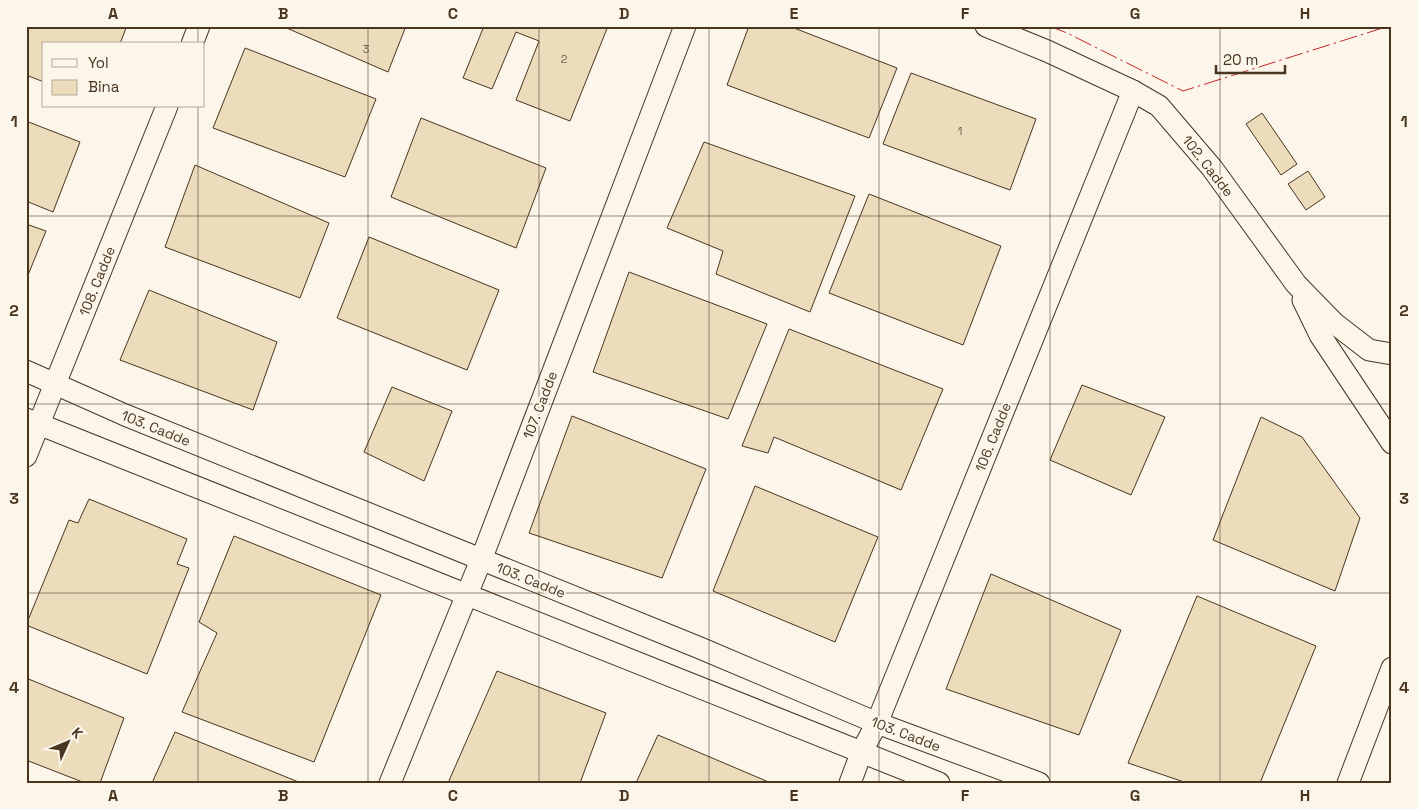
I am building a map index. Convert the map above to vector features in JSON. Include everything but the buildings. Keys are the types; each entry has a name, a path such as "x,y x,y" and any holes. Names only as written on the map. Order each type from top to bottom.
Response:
{"street":[{"path":"193,42 199,26"},
{"name":"107. Cadde","path":"390,783 481,560 686,26"},
{"name":"102. Cadde","path":"986,26 1047,51 1132,91 1158,106 1212,168 1296,284 1334,323 1369,350 1392,354"},
{"name":"106. Cadde","path":"850,783 862,751 877,723 1132,91"},
{"name":"108. Cadde","path":"26,456 33,422 56,383 166,108"},
{"path":"1296,284 1320,335 1392,443"},
{"name":"103. Cadde","path":"26,371 124,415 700,648 877,723 1039,783"},
{"path":"33,422 939,783"},
{"path":"1348,783 1392,668"}],"power":[{"path":"1049,26 1067,33 1183,91 1389,26"}]}
